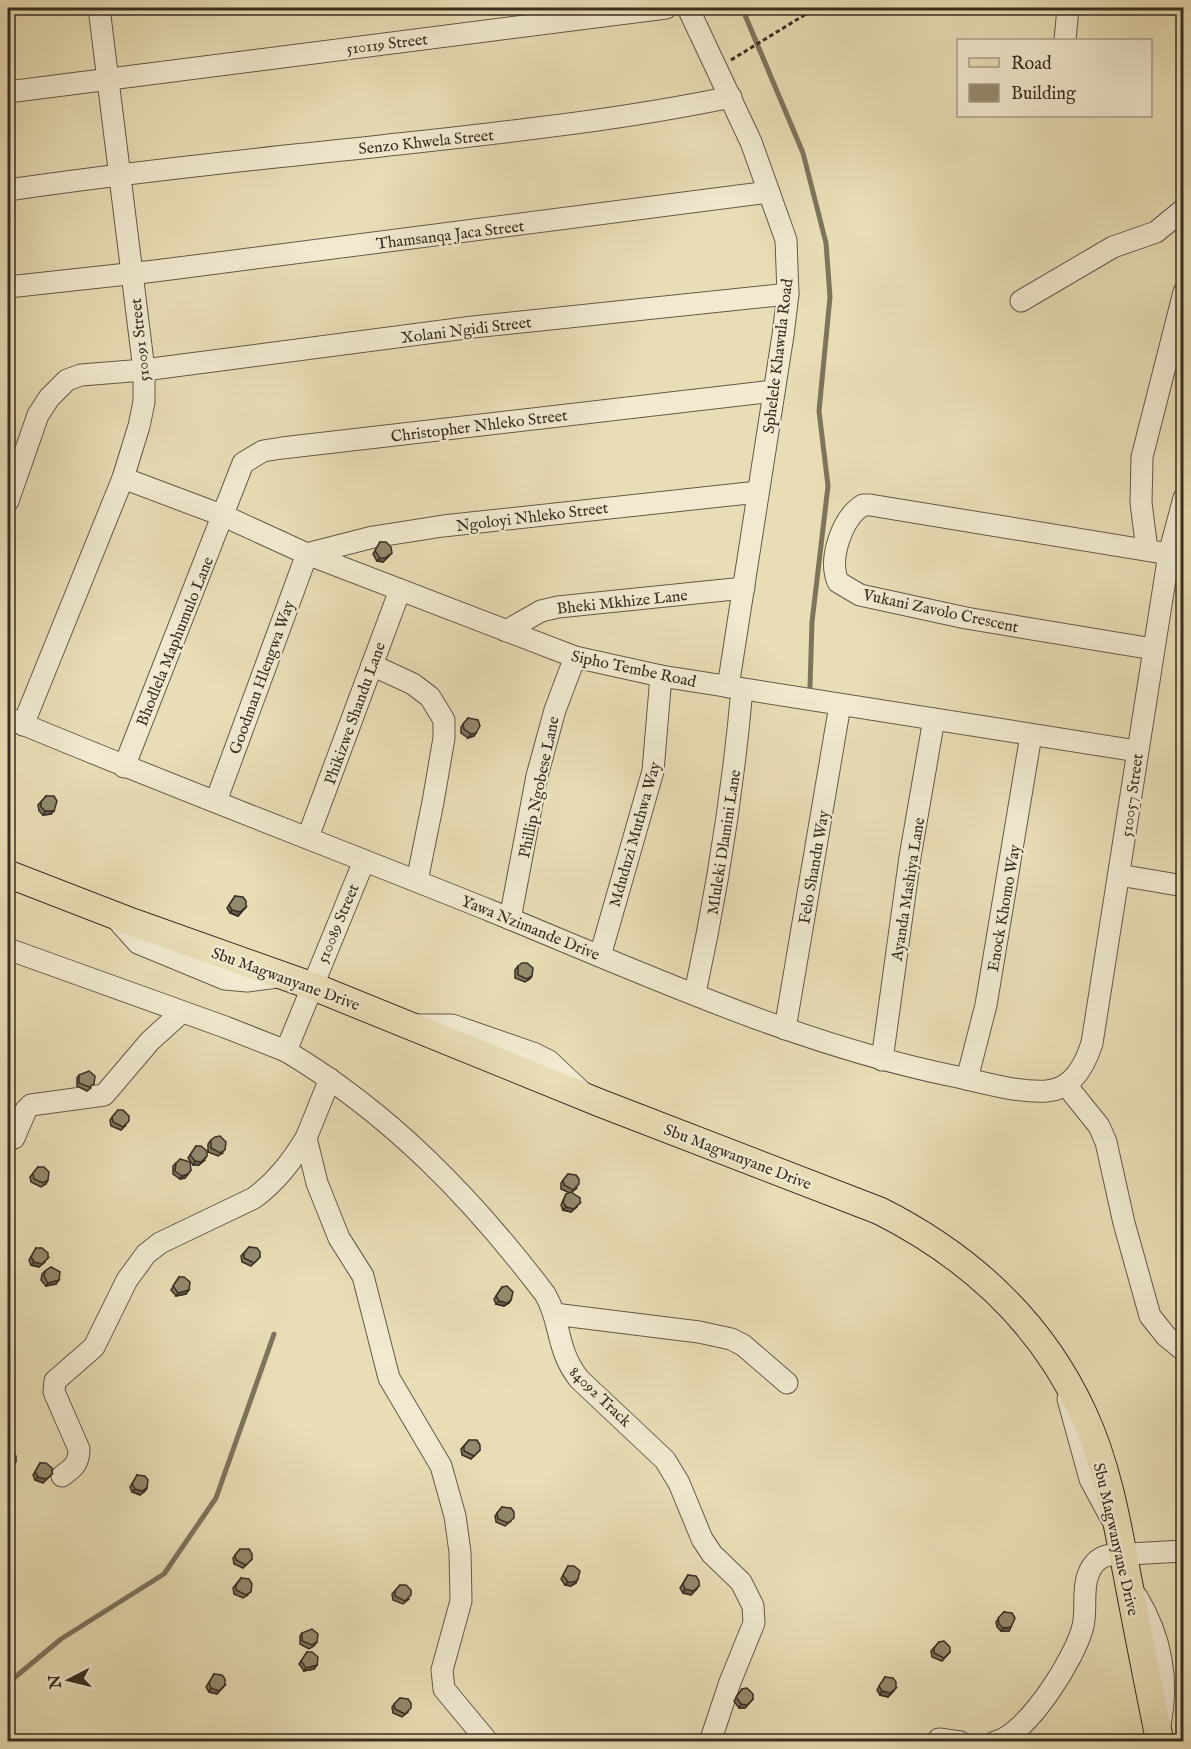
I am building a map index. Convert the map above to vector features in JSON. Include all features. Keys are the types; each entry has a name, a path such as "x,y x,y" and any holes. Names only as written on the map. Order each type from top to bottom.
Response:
{"main road":[{"name":"Sbu Magwanyane Drive","path":"8,874 113,915 312,986 589,1099 880,1211 915,1229 948,1251 999,1293 1023,1317 1066,1381 1083,1414 1097,1450 1120,1541 1159,1738"}],"street":[{"name":"510091 Street","path":"16,721 123,478 144,402 144,370 99,8"},
{"name":"510119 Street","path":"8,92 666,8"},
{"name":"Sphelele Khawula Road","path":"688,8 731,97 786,240 788,294 744,588 735,688"},
{"path":"1065,39 1068,8"},
{"name":"Senzo Khwela Street","path":"8,190 119,174 508,132 633,116 731,97"},
{"name":"Thamsanqa Jaca Street","path":"8,287 769,192"},
{"path":"1021,301 1113,247 1156,232 1184,209"},
{"path":"1147,550 1141,503 1142,457 1184,292"},
{"name":"Xolani Ngidi Street","path":"8,501 38,415 54,392 67,380 81,375 144,370 473,327 788,294"},
{"name":"Christopher Nhleko Street","path":"224,516 243,464 264,451 774,391"},
{"name":"Sipho Tembe Road","path":"123,478 224,516 307,554 575,657 661,676 1137,751"},
{"name":"Ngoloyi Nhleko Street","path":"307,554 373,537 443,526 758,492"},
{"name":"510057 Street","path":"1066,1085 1087,1061 1092,1043 1168,554 1184,498"},
{"name":"Vukani Zavolo Crescent","path":"1153,649 966,618 860,595 843,585 835,573 836,550 850,517 863,505 964,519 1168,554"},
{"name":"Bhodlela Maphumulo Lane","path":"124,767 224,516"},
{"name":"Goodman Hlengwa Way","path":"216,801 307,554"},
{"name":"Bheki Mkhize Lane","path":"506,631 541,611 558,607 744,588"},
{"name":"Phikizwe Shandu Lane","path":"308,837 400,590"},
{"name":"Phillip Ngobese Lane","path":"510,919 537,776 555,710 575,657"},
{"path":"372,665 413,684 430,697 444,720 439,770 417,881"},
{"name":"Mduduzi Muthwa Way","path":"600,956 653,771 661,676"},
{"name":"Mluleki Dlamini Lane","path":"695,993 713,912 735,768 735,688"},
{"name":"Felo Shandu Way","path":"785,1029 840,705"},
{"name":"Ayanda Mashiya Lane","path":"882,1060 910,857 934,719"},
{"name":"Yawa Nzimande Drive","path":"16,721 124,767 308,837 785,1029 882,1060 967,1079 1044,1091 1066,1085"},
{"name":"Enock Khomo Way","path":"967,1079 988,994 1031,735"},
{"name":"510089 Street","path":"286,1051 364,861"},
{"path":"1119,875 1184,886"},
{"name":"84092 Track","path":"8,949 286,1051 330,1079 389,1123 458,1189 532,1278 554,1314 560,1345 568,1364 579,1379 665,1460 679,1483 702,1539 712,1554 741,1582 753,1606 754,1623 730,1682 710,1742"},
{"path":"14,1138 26,1110 31,1105 104,1095 150,1041 182,1012"},
{"path":"62,1476 79,1459 79,1449 54,1392 55,1381 94,1347 127,1280 160,1242 254,1198 285,1171 306,1138 330,1079"},
{"path":"1066,1085 1099,1126 1106,1142 1124,1223 1150,1316 1166,1336 1184,1351"},
{"path":"306,1138 325,1205 339,1238 363,1276 389,1378 441,1466 450,1492 460,1552 462,1580 461,1601 441,1670 442,1679 444,1689 488,1742"},
{"path":"554,1314 699,1332 731,1339 743,1345 787,1383"},
{"path":"995,1742 1015,1732 1033,1713 1068,1661 1083,1627 1087,1578 1095,1562 1120,1541 1184,1551"}],"path":[{"path":"740,56 811,11 826,8"}],"building":[{"path":"380,542 386,542 391,547 392,553 385,558 380,558 375,551"},
{"path":"468,718 478,720 480,726 476,733 471,734 464,729 463,724"},
{"path":"46,796 54,796 57,801 54,811 45,811 41,807 41,802"},
{"path":"235,896 243,897 246,901 246,907 240,912 232,910 229,905"},
{"path":"527,963 533,968 532,976 527,979 518,975 518,966"},
{"path":"89,1071 95,1076 94,1084 89,1087 79,1083 79,1075"},
{"path":"118,1110 123,1110 129,1116 129,1121 123,1127 113,1122 112,1117"},
{"path":"220,1136 226,1142 225,1150 220,1153 211,1148 211,1140"},
{"path":"196,1146 201,1146 207,1151 207,1156 201,1162 195,1161 190,1155"},
{"path":"180,1159 190,1162 191,1170 182,1176 175,1171 176,1163"},
{"path":"38,1167 44,1167 49,1172 48,1180 43,1183 34,1179 33,1173"},
{"path":"568,1174 576,1175 579,1179 579,1184 573,1190 564,1185 563,1180"},
{"path":"571,1192 580,1198 580,1203 574,1209 566,1207 563,1202 566,1194"},
{"path":"249,1247 257,1248 260,1252 260,1257 254,1263 244,1258 244,1253"},
{"path":"36,1248 42,1248 48,1253 48,1258 42,1264 34,1262 31,1257"},
{"path":"51,1267 60,1272 59,1280 48,1283 44,1276 45,1271"},
{"path":"179,1277 184,1277 190,1282 189,1290 178,1293 173,1286"},
{"path":"507,1286 513,1292 511,1300 507,1303 499,1301 496,1296 502,1287"},
{"path":"469,1440 477,1440 480,1445 480,1450 474,1456 464,1451 464,1446"},
{"path":"8,1451 16,1456 16,1462 10,1467 8,1466"},
{"path":"40,1463 46,1463 52,1468 52,1474 46,1479 38,1477 35,1472"},
{"path":"137,1475 145,1476 148,1480 147,1488 142,1491 135,1489 132,1484"},
{"path":"502,1507 511,1508 514,1512 514,1518 508,1523 498,1519 497,1513"},
{"path":"240,1549 249,1549 252,1554 252,1559 246,1565 236,1560 235,1555"},
{"path":"568,1566 574,1566 580,1571 578,1579 574,1582 568,1582 563,1575"},
{"path":"688,1575 696,1576 699,1581 699,1586 693,1591 685,1589 683,1584"},
{"path":"241,1578 249,1579 252,1584 251,1592 246,1595 236,1590 236,1585"},
{"path":"400,1585 406,1585 411,1590 411,1595 405,1601 395,1596 395,1591"},
{"path":"1004,1612 1012,1613 1015,1618 1011,1627 1003,1628 999,1624 998,1618"},
{"path":"312,1629 318,1634 317,1642 312,1645 302,1641 302,1633"},
{"path":"944,1641 950,1647 950,1652 944,1658 934,1653 934,1648 939,1642"},
{"path":"307,1652 312,1652 318,1657 317,1665 306,1668 301,1661"},
{"path":"214,1674 222,1675 225,1679 225,1685 219,1691 211,1688 209,1683"},
{"path":"885,1677 893,1678 896,1682 896,1688 890,1693 882,1691 879,1686"},
{"path":"747,1688 753,1694 753,1699 747,1705 741,1704 736,1697 742,1689"},
{"path":"400,1698 408,1699 411,1703 411,1708 405,1714 395,1709 394,1704"}],"waterway":[{"path":"742,8 803,153 826,243 830,297 819,411 828,486 812,622 810,687"},
{"path":"8,1683 61,1639 164,1574 216,1498 274,1334"}]}
